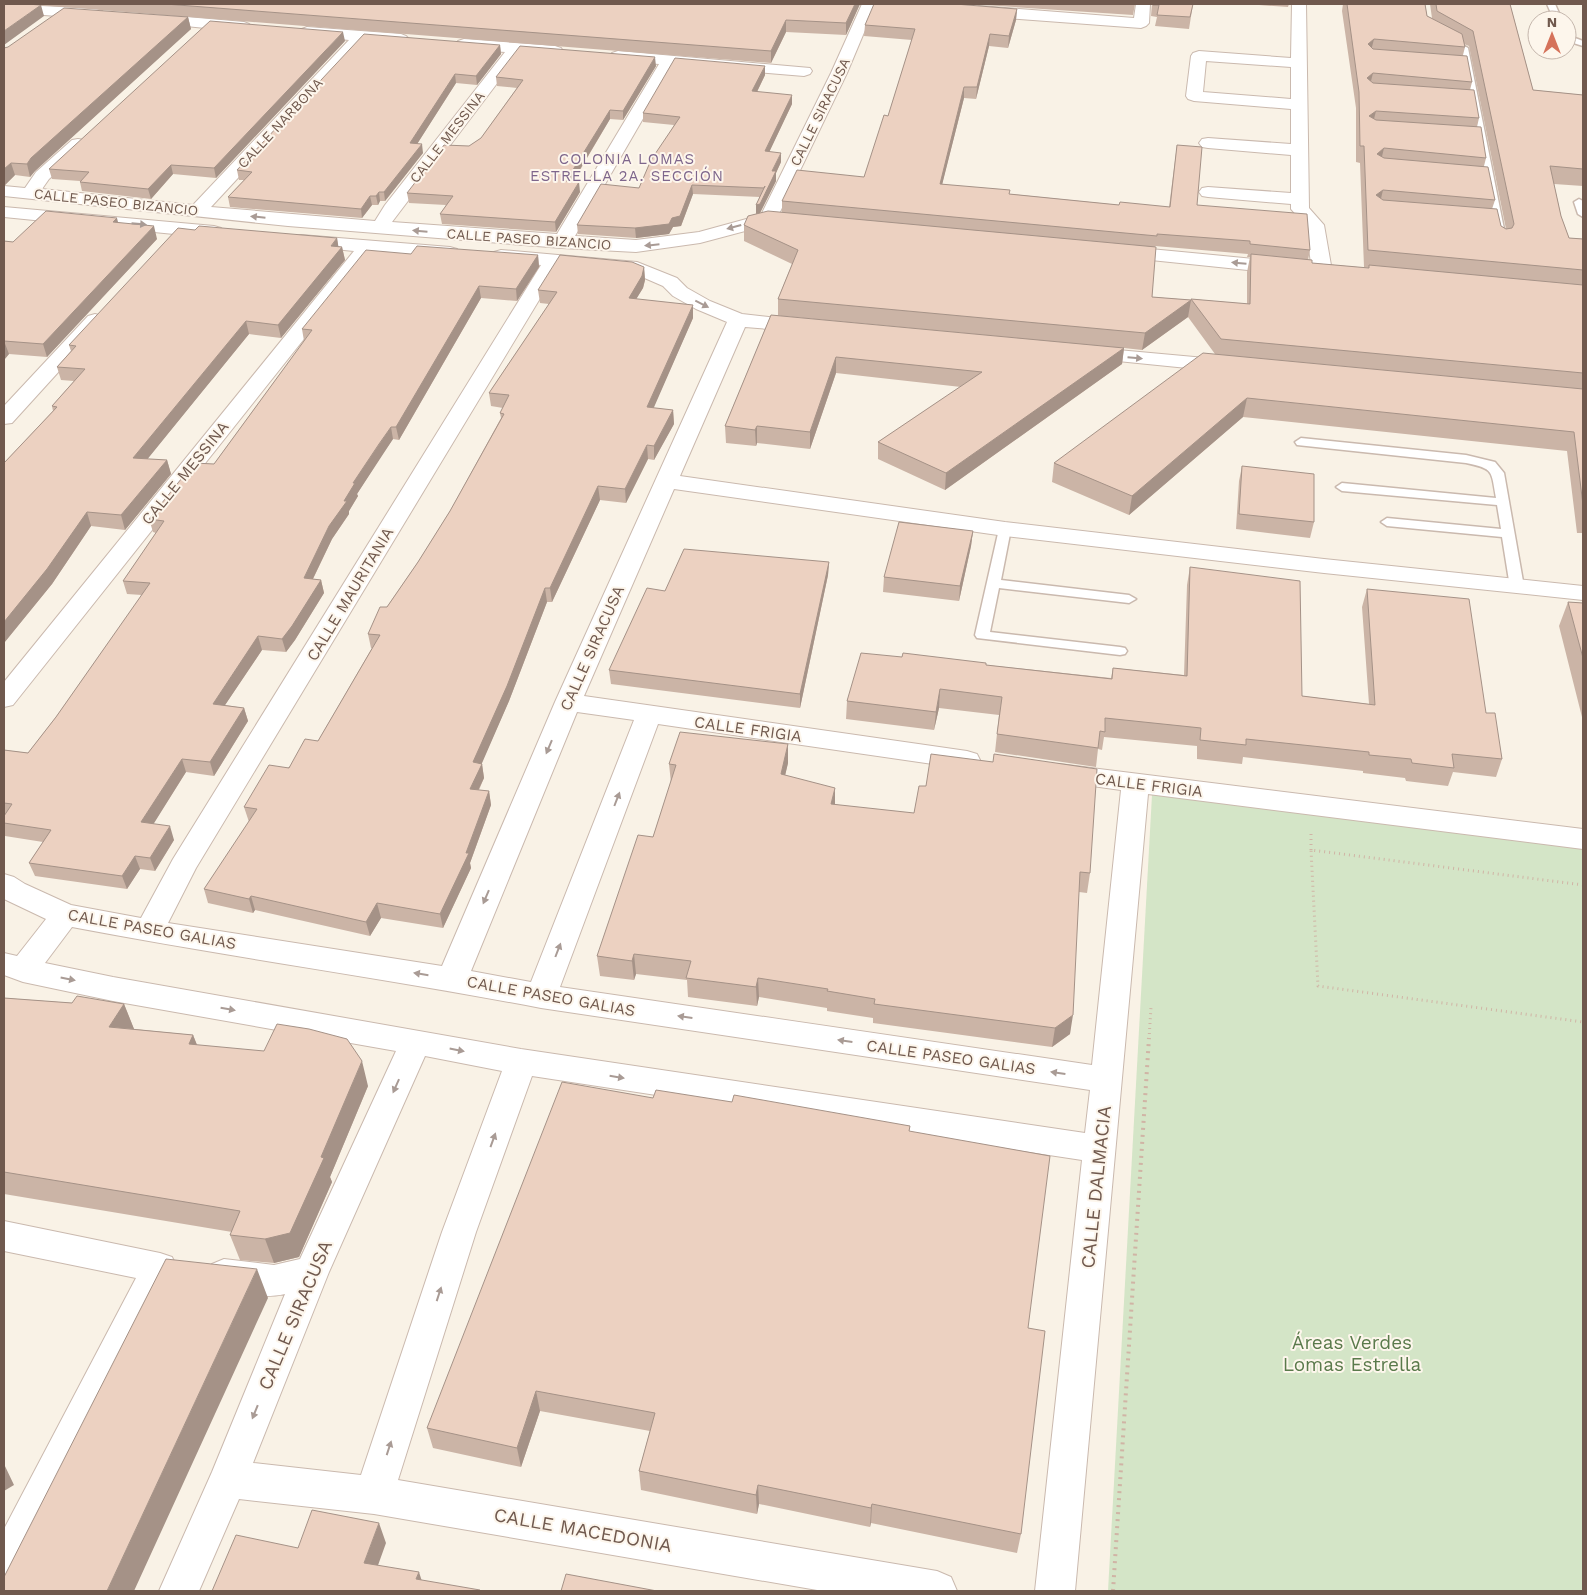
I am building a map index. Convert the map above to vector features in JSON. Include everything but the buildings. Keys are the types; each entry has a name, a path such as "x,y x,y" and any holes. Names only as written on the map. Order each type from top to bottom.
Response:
{"street":[{"name":"CALLE SIRACUSA","path":"768,219 839,73 869,4"},
{"path":"962,10 1036,9 1141,22 1143,4"},
{"path":"1299,4 1300,209 1314,225 1322,271"},
{"path":"7,7 111,16"},
{"path":"7,7 22,22"},
{"path":"41,26 64,12"},
{"path":"140,18 255,28"},
{"path":"193,37 207,24"},
{"path":"294,31 420,41"},
{"name":"CALLE NARBONA","path":"198,210 361,36"},
{"path":"448,43 574,53"},
{"name":"CALLE MESSINA","path":"380,227 391,209 516,48"},
{"path":"602,55 804,71"},
{"path":"1299,63 1200,56 1194,96 1299,104"},
{"path":"562,242 669,60"},
{"path":"30,194 42,176 93,130"},
{"path":"1208,143 1300,150"},
{"name":"CALLE PASEO BIZANCIO","path":"4,191 288,220 562,242 636,246 700,237 768,219 798,221"},
{"path":"1208,192 1300,199"},
{"name":"CALLE PASEO BIZANCIO","path":"4,212 235,234"},
{"name":"CALLE PASEO BIZANCIO","path":"288,220 277,239 637,268 670,282 680,292 738,320"},
{"path":"165,245 180,229"},
{"path":"670,282 678,259 688,245 700,237"},
{"name":"CALLE MESSINA","path":"4,699 366,247"},
{"path":"1104,251 1341,273"},
{"name":"CALLE MAURITANIA","path":"149,931 183,866 554,260"},
{"path":"4,418 111,302"},
{"name":"CALLE SIRACUSA","path":"452,979 568,702 738,320"},
{"path":"738,320 827,328"},
{"path":"1066,351 1245,368"},
{"path":"667,481 1005,528 1334,568 1583,593"},
{"name":"CALLE FRIGIA","path":"568,702 989,763"},
{"path":"541,996 649,714"},
{"name":"CALLE FRIGIA","path":"1038,770 1583,839"},
{"name":"CALLE DALMACIA","path":"1056,1591 1135,783"},
{"name":"CALLE PASEO GALIAS","path":"8,894 65,915 149,931 452,979 541,996 1106,1080"},
{"path":"13,967 65,915"},
{"path":"13,967 113,988 521,1062 1100,1149"},
{"name":"CALLE SIRACUSA","path":"179,1591 228,1479 312,1272 416,1042"},
{"path":"374,1495 459,1232 521,1062"},
{"path":"4,1236 160,1268 274,1281 312,1272"},
{"path":"4,1568 160,1268"},
{"path":"274,1281 287,1333"},
{"name":"CALLE MACEDONIA","path":"228,1479 374,1495 938,1591"}],"lane":[{"path":"1442,36 1464,48 1463,67 1493,221 1501,236"},
{"path":"1579,202 1583,214"},
{"path":"1301,442 1466,459 1491,465 1498,473 1517,587"},
{"path":"1342,487 1503,502"},
{"path":"1387,522 1509,534"},
{"path":"1005,528 982,635 1120,651"},
{"path":"994,583 1129,599"}],"path":[{"path":"1583,885 1311,850 1318,986 1583,1022"},
{"path":"1113,1591 1151,1003"}],"green space":[{"name":"Áreas Verdes Lomas Estrella","path":"1152,795 1583,847 1583,1591 1108,1591"}],"district":[{"name":"COLONIA LOMAS ESTRELLA 2A. SECCIÓN","path":"627,168"}]}
